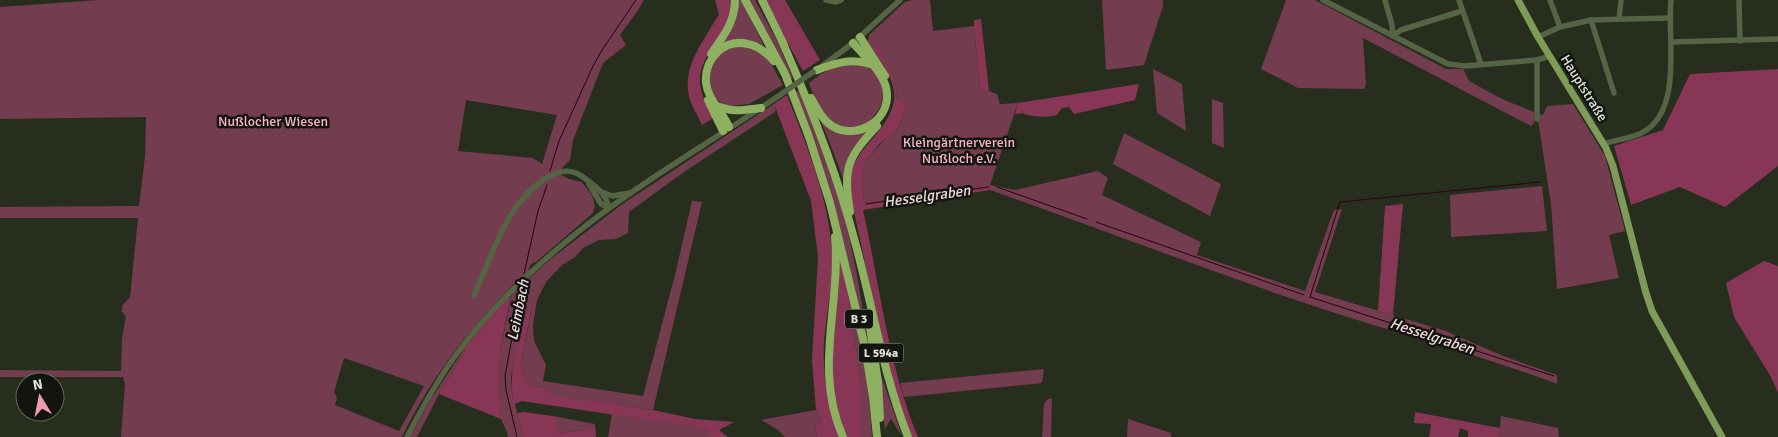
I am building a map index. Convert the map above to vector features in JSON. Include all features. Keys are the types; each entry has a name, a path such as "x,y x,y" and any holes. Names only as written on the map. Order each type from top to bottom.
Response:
{"highway":[{"path":"726,129 704,92 703,74 708,58 728,30 734,13 735,0"},
{"name":"B 3","path":"745,0 785,74 809,137 830,203 867,357 878,437"},
{"name":"B 3","path":"762,0 808,100 828,152 855,241 861,267 878,382 878,437"},
{"path":"855,241 847,190 849,164 858,146 882,120 890,100 889,86 885,75 860,37"},
{"path":"782,42 824,119 832,126 842,131 850,132 862,130 875,123 883,112 886,101 886,86 881,76 853,43"},
{"path":"726,129 725,117 708,90 707,72 709,63 721,49 729,45 748,44 758,47 770,56 785,74"},
{"path":"815,71 836,62 849,60 872,65"},
{"path":"717,106 730,111 761,108"},
{"path":"830,203 836,263 828,350 829,376 836,417 843,437"},
{"name":"L 594a","path":"861,267 891,392 908,437"}],"main road":[{"name":"Hauptstraße","path":"1518,0 1538,37 1604,144 1613,166 1652,311 1722,437"}],"street":[{"path":"826,0 836,2 841,0"},
{"path":"406,437 424,403 453,359 517,285 537,267 631,192 815,71 853,43 900,0"},
{"path":"1323,0 1448,64 1465,66 1537,60 1550,56"},
{"path":"1385,0 1392,26 1392,36"},
{"path":"1459,0 1481,64"},
{"path":"1550,0 1560,27"},
{"path":"1618,19 1620,0"},
{"path":"1604,144 1646,131 1656,121 1664,106 1669,90 1671,42 1669,18 1671,0"},
{"path":"1739,0 1740,41"},
{"path":"1392,36 1401,30 1462,11"},
{"path":"1538,37 1560,27 1591,20 1669,18"},
{"path":"1591,20 1614,93"},
{"path":"1671,42 1778,39"},
{"path":"1536,119 1537,60"},
{"path":"474,294 512,211 532,188 542,181 554,174 570,171 578,173 605,194 612,196 631,192"},
{"path":"584,178 594,190 600,204 595,219"},
{"path":"599,190 608,202 609,208"},
{"path":"600,204 609,208"}],"green space":[{"name":"Nußlocher Wiesen","path":"99,0 644,0 620,35 626,45 603,63 573,140 570,160 559,174 582,182 594,200 593,213 536,262 531,264 527,280 552,258 621,205 774,104 776,106 775,112 684,172 629,212 628,233 616,239 599,240 583,248 575,257 562,265 546,282 537,300 533,325 534,341 546,365 543,381 643,396 675,275 692,201 702,202 653,410 549,394 546,388 534,386 526,381 521,367 531,311 523,310 511,377 512,392 523,437 508,437 501,419 500,351 514,284 481,319 438,375 402,437 121,437 125,384 123,377 65,377 65,372 15,372 15,377 0,377 0,370 121,371 122,339 126,316 122,312 122,306 130,297 138,218 0,218 0,207 139,206 145,156 146,117 0,119 0,7","holes":["466,100 557,115 542,164 533,158 458,151","344,358 424,386 399,431 335,405 337,397 334,392"]},
{"path":"738,0 741,0 764,46 748,40 732,41 721,45 734,24"},
{"path":"747,0 755,0 778,43 793,78 789,81"},
{"name":"Kleingärtnerverein Nußloch e.V.","path":"930,0 933,31 974,26 980,92 989,91 997,94 1000,104 1018,103 990,185 864,203 862,174 865,162 888,135 898,128 907,108 897,101 893,74 884,59 880,47 870,45 868,42 869,35 905,2"},
{"path":"1102,0 1163,0 1163,6 1144,65 1106,70"},
{"path":"1286,0 1315,0 1446,69 1463,69 1469,81 1500,98 1534,112 1534,123 1531,126 1363,38 1366,84 1364,89 1298,88 1261,69"},
{"path":"743,44 766,55 783,85 749,104 731,106 729,108 719,102 712,94 707,79 708,73 720,52"},
{"path":"861,64 876,74 883,87 882,100 876,113 866,123 854,129 840,127 823,114 809,83 822,73 833,68"},
{"path":"1153,69 1182,84 1186,131 1157,113"},
{"path":"799,90 823,148 841,203 857,273 868,344 794,93"},
{"path":"1212,99 1223,103 1224,148 1212,143"},
{"path":"1573,104 1605,156 1625,231 1609,235 1619,278 1557,289 1551,204 1537,113 1543,115 1547,106"},
{"path":"821,121 830,128 867,130 849,155 844,182 836,159"},
{"path":"1124,133 1221,184 1210,216 1113,164"},
{"path":"1098,171 1108,178 1102,195 1201,242 1197,255 1305,291 1334,210 1342,209 1315,292 1446,331 1503,356 1557,375 1557,384 1489,360 1281,295 990,190 990,185 1015,190"},
{"path":"1542,186 1547,231 1451,237 1450,195"},
{"path":"847,286 864,361 872,437 861,437 861,383"},
{"path":"464,349 465,351 439,394 417,437 410,437 431,399"},
{"path":"879,369 902,436 891,419 885,429"},
{"path":"1044,369 1042,383 904,397 900,383"},
{"path":"1052,398 1051,437 1042,437 1044,404 1048,399"},
{"path":"816,410 822,422 815,425 817,437 785,437 778,430 761,420"},
{"path":"612,414 710,429 709,437 608,437"},
{"path":"1501,416 1558,428 1559,437 1499,437"},
{"path":"559,417 595,424 584,430 556,433"},
{"path":"1128,419 1171,433 1171,437 1127,437"}],"shaded area":[{"path":"715,0 732,0 732,12 728,23 707,56 700,73 702,91 713,118 702,125 690,100 689,74 696,53 719,14"},
{"path":"764,0 785,0 820,60 803,71"},
{"path":"981,19 989,91 980,92 974,20"},
{"path":"870,45 880,47 884,59 893,74 897,100 907,108 898,128 881,142 865,162 862,174 864,203 990,185 990,190 863,210 892,354 899,382 918,437 910,437 892,379 852,202 850,180 852,167 883,125 892,109 894,101 891,80"},
{"path":"1778,69 1778,166 1725,207 1680,187 1631,205 1614,146 1663,130 1690,74"},
{"path":"1139,84 1135,100 1074,114 1069,107 1062,108 1057,115 1048,117 1023,113 1015,114 1018,103"},
{"path":"787,95 816,174 827,215 832,267 824,344 824,368 829,403 839,437 817,437 815,425 822,422 816,410 812,360 818,257 811,201 774,104"},
{"path":"1403,204 1393,315 1378,311 1385,206"},
{"path":"839,249 847,286 861,383 861,437 847,437 837,411 832,384 831,342 832,324 839,289"},
{"path":"1764,261 1778,266 1778,393 1771,377 1734,317 1726,283"},
{"path":"511,295 500,351 501,419 439,394 465,351 464,349 493,313"},
{"path":"523,310 531,310 521,367 526,381 534,386 546,388 550,394 653,410 695,419 734,422 719,430 728,437 709,437 709,429 522,401 514,404 512,392 513,368"},
{"path":"524,412 559,417 556,426 557,433 584,430 595,424 596,437 523,437 517,413"},
{"path":"1415,412 1500,428 1499,437 1468,437 1468,431 1460,428 1458,437 1429,437 1431,424 1414,423"}],"waterway":[{"name":"Leimbach","path":"550,171 559,141 593,66 636,0"},
{"path":"1310,297 1340,202 1540,182"},
{"name":"Leimbach","path":"524,274 538,211 547,185"},
{"name":"Hesselgraben","path":"866,204 989,187"},
{"name":"Hesselgraben","path":"997,187 1087,219"},
{"name":"Hesselgraben","path":"1096,222 1304,295"},
{"name":"Leimbach","path":"517,437 506,390 505,376 522,283"},
{"name":"Hesselgraben","path":"1310,297 1554,376"}]}
